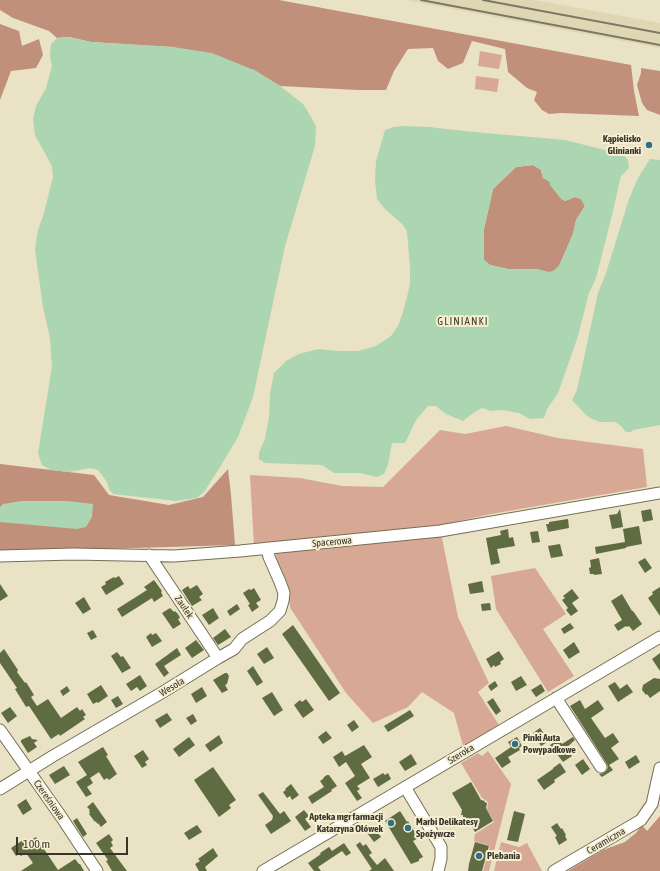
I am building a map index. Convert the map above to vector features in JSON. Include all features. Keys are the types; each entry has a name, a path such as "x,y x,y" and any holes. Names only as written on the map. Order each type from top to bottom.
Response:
{"street":[{"name":"Spacerowa","path":"0,556 73,554 174,556 240,551 440,531 660,493"},
{"name":"Wesoła","path":"0,789 234,649 242,639 270,622 280,611 284,593 269,557 267,548"},
{"name":"Zaułek","path":"149,555 218,658"},
{"name":"Szeroka","path":"263,871 660,637"},
{"path":"556,698 602,767"},
{"name":"Czereśniowa","path":"0,730 62,818 97,871"},
{"name":"Ceramiczna","path":"554,871 642,820 652,804 660,768"},
{"path":"405,787 441,847 441,859 438,871"}],"shaded area":[{"path":"0,0 279,0 631,65 639,116 561,113 549,114 542,110 534,100 537,92 527,88 508,72 505,49 472,41 463,63 448,69 438,61 433,48 408,49 394,71 386,90 280,86 254,70 173,47 91,42 69,37 57,38 49,31 13,18 0,10"},
{"path":"405,0 535,0 660,23 660,48"},
{"path":"0,24 19,31 22,46 39,39 43,55 36,68 11,71 0,100"},
{"path":"69,37 91,42 173,47 212,53 254,70 280,86 303,104 316,126 315,146 285,246 253,397 238,437 204,492 197,498 176,501 113,494 109,489 107,482 98,470 90,468 69,472 51,470 42,465 38,453 52,367 50,338 43,307 35,250 38,230 53,177 52,166 35,135 33,119 36,106 46,88 52,66 50,56 51,44 57,38"},
{"path":"480,51 502,55 499,69 478,66"},
{"path":"641,68 660,71 660,115 647,110 642,103 637,85"},
{"path":"476,76 499,79 497,92 475,89"},
{"path":"393,127 429,127 565,140 622,153 628,160 629,168 621,176 596,278 589,293 578,336 558,393 547,409 544,418 530,419 519,413 502,410 491,411 482,408 463,421 446,414 436,406 428,406 416,420 405,443 392,443 388,464 384,474 377,477 360,473 334,473 322,465 265,463 259,459 259,453 265,439 274,373 286,361 299,354 318,349 358,351 376,346 391,336 398,326 410,285 407,231 377,199 375,180 376,161 385,130","holes":["533,165 541,170 543,178 549,181 550,185 561,199 565,201 575,197 581,199 585,206 576,220 573,234 559,266 553,271 548,272 536,269 508,269 490,265 484,260 484,229 493,189 516,167"]},
{"path":"650,159 660,160 660,425 626,432 615,422 600,422 592,419 586,415 572,400 577,390 598,293 606,273 629,199 638,178"},
{"path":"533,165 541,170 543,178 549,181 565,201 575,197 581,199 585,206 576,220 573,234 559,266 553,272 536,269 508,269 490,265 484,260 484,229 493,189 516,167"},
{"path":"506,426 558,438 643,449 647,487 491,514 414,531 254,547 250,475 300,478 342,486 383,487 440,430 465,434"},
{"path":"0,464 94,475 109,495 169,505 203,497 228,469 235,545 0,552"},
{"path":"22,501 68,501 93,504 92,517 86,527 77,529 0,522 0,507 3,504"},
{"path":"441,533 458,617 489,683 478,692 499,725 463,746 454,713 422,692 408,707 373,723 346,693 291,609 275,552"},
{"path":"535,568 566,614 543,629 574,676 548,692 496,609 491,576"},
{"path":"488,751 511,784 489,871 483,871 490,846 474,841 475,834 494,822 487,809 487,801 482,798 461,763 478,753 482,756"},
{"path":"660,816 660,871 568,871 603,850 625,842 636,833 642,825 647,831"},
{"path":"501,842 519,847 527,843 542,871 494,871"}],"building":[{"path":"620,509 623,527 612,529 609,515 617,514"},
{"path":"651,509 653,520 643,522 641,511"},
{"path":"568,519 569,528 548,532 546,524 549,524 549,522"},
{"path":"639,526 642,544 596,554 595,547 625,542 623,529"},
{"path":"508,529 509,538 513,537 515,546 497,549 500,563 491,565 486,538 501,535 500,531"},
{"path":"538,531 540,542 532,543 530,532"},
{"path":"560,544 563,556 551,558 548,546"},
{"path":"599,558 602,574 590,574 590,560"},
{"path":"645,558 652,568 645,573 638,562"},
{"path":"119,576 124,584 106,595 101,587 106,584 105,582"},
{"path":"154,580 162,591 163,596 154,602 152,598 122,617 117,609 147,590 144,587"},
{"path":"482,581 484,592 470,594 468,584"},
{"path":"0,584 8,596 0,601"},
{"path":"197,585 203,594 199,597 202,600 192,606 182,590 188,586 190,589"},
{"path":"660,587 660,616 648,598 653,594 652,592"},
{"path":"254,588 261,600 256,603 259,607 252,612 248,605 250,604 243,593"},
{"path":"572,589 579,598 572,603 578,611 571,616 566,610 568,608 562,600 565,598 563,596"},
{"path":"622,594 642,624 633,631 629,626 626,626 618,631 614,625 622,620 611,601"},
{"path":"84,597 91,609 83,614 75,603"},
{"path":"490,603 491,610 482,611 481,604"},
{"path":"237,604 240,609 230,616 227,611"},
{"path":"170,608 178,614 180,618 178,619 181,624 173,629 162,613"},
{"path":"213,608 219,618 209,625 202,615"},
{"path":"570,623 574,628 564,634 561,629"},
{"path":"293,625 340,693 329,701 282,634"},
{"path":"225,629 231,637 218,645 213,638"},
{"path":"93,630 97,637 91,640 87,633"},
{"path":"151,633 152,635 156,633 162,641 152,647 146,637"},
{"path":"196,640 204,650 192,658 185,648"},
{"path":"574,642 580,652 569,659 563,650"},
{"path":"267,647 274,658 264,664 257,654"},
{"path":"177,648 181,655 164,666 169,673 164,677 155,664"},
{"path":"4,649 18,670 17,672 25,683 26,682 34,695 31,697 37,706 48,699 61,718 77,707 80,711 82,709 86,715 83,717 85,719 60,736 59,734 51,739 29,706 26,707 15,689 17,688 0,663 0,653"},
{"path":"499,651 504,659 500,662 501,664 495,667 494,665 491,668 486,659"},
{"path":"117,652 121,657 123,656 131,668 122,673 111,656"},
{"path":"660,653 660,671 652,659"},
{"path":"253,666 263,682 257,686 247,671"},
{"path":"225,673 229,676 227,684 225,685 228,690 222,693 213,680"},
{"path":"140,675 147,686 140,691 137,687 131,691 126,684"},
{"path":"521,676 527,685 516,691 511,682"},
{"path":"654,678 660,679 660,691 650,698 642,690 643,685"},
{"path":"495,681 498,686 491,691 488,686"},
{"path":"615,682 620,689 627,684 633,692 618,702 608,686"},
{"path":"541,684 545,691 536,697 531,690"},
{"path":"101,685 108,696 98,703 93,704 87,694"},
{"path":"67,686 70,691 63,696 60,691"},
{"path":"202,687 207,696 196,703 191,694"},
{"path":"272,692 283,710 274,716 262,698"},
{"path":"118,696 123,704 116,708 111,700"},
{"path":"493,698 501,711 496,715 487,702"},
{"path":"306,699 314,710 303,718 294,705 300,700 302,702"},
{"path":"580,700 585,709 598,700 604,709 591,718 605,738 613,733 619,742 611,748 619,759 609,765 613,770 602,777 599,774 604,773 607,770 607,764 570,706"},
{"path":"10,707 17,716 8,723 1,713"},
{"path":"410,710 414,716 388,732 384,726"},
{"path":"167,713 172,720 160,728 155,720"},
{"path":"193,714 197,721 191,725 186,718"},
{"path":"354,720 359,727 352,732 347,725"},
{"path":"540,728 549,741 541,746 533,733"},
{"path":"326,731 332,738 323,744 318,737"},
{"path":"219,735 223,743 210,752 205,745"},
{"path":"30,736 32,739 38,740 34,743 37,747 28,753 21,740"},
{"path":"189,737 195,745 179,757 173,749"},
{"path":"517,737 522,746 519,748 520,750 508,757 511,762 502,768 495,758 511,747 508,742"},
{"path":"573,737 575,740 566,748 572,756 563,762 550,745 559,739 562,744"},
{"path":"364,745 372,757 361,764 370,778 357,786 360,789 357,791 362,798 357,801 345,783 355,776 346,762 339,767 333,757 342,751 345,756"},
{"path":"103,747 108,755 106,756 117,774 109,780 107,778 104,780 99,772 90,778 93,783 87,787 92,794 86,797 76,782 87,775 78,762"},
{"path":"143,750 149,759 145,762 147,765 142,768 134,756"},
{"path":"411,754 417,764 405,771 399,762"},
{"path":"636,755 640,762 629,769 625,762"},
{"path":"583,759 590,769 582,775 575,765"},
{"path":"560,763 566,772 554,780 555,782 544,790 537,780"},
{"path":"64,766 70,775 55,784 49,775"},
{"path":"213,767 236,800 229,805 231,808 219,817 194,780"},
{"path":"383,773 385,775 388,773 391,779 378,787 373,779"},
{"path":"329,775 337,786 312,804 308,797 324,787 320,781"},
{"path":"471,782 481,800 487,803 486,808 493,821 475,832 468,819 463,818 463,815 461,815 462,810 452,793"},
{"path":"291,784 299,795 292,800 290,796 287,798 283,792"},
{"path":"263,792 280,814 284,811 291,821 271,834 265,825 272,820 273,816 258,795"},
{"path":"26,799 32,809 23,815 17,805"},
{"path":"93,802 107,822 101,827 89,814 90,810 87,807"},
{"path":"304,810 309,816 305,819 311,827 305,831 295,817"},
{"path":"400,811 414,831 420,828 424,835 413,841 423,857 419,859 419,861 411,864 385,821"},
{"path":"514,811 525,814 518,842 507,840"},
{"path":"77,818 87,834 83,837 73,821"},
{"path":"557,823 561,829 562,828 567,840 559,845 555,837 557,836 551,827"},
{"path":"197,825 202,832 189,840 184,833"},
{"path":"369,825 373,831 375,829 381,837 374,842 364,829"},
{"path":"109,834 113,840 111,842 113,846 110,848 127,871 112,871 106,861 108,860 96,843"},
{"path":"36,837 58,870 75,859 84,871 21,871 33,863 26,853 21,856 19,854 16,856 11,848 23,840 26,843"},
{"path":"360,842 363,846 366,844 372,853 369,855 377,865 385,858 394,871 369,871 372,869 356,845"},
{"name":"Plebania","path":"475,842 489,846 482,871 468,871 469,864"},
{"path":"344,843 351,853 346,856 342,851 318,867 321,871 314,871 308,863 329,847 332,851"},
{"path":"213,848 218,856 205,867 207,871 199,871 195,864 200,861 198,859"}],"railway":[{"path":"421,0 660,45"},
{"path":"483,0 660,33"}],"place":[{"name":"Kąpielisko Glinianki","path":"649,145"},
{"name":"Pinki Auta Powypadkowe","path":"515,744"},
{"name":"Apteka mgr farmacji Katarzyna Ołówek","path":"391,823"},
{"name":"Marbi Delikatesy Spożywcze","path":"408,828"},
{"name":"Plebania","path":"479,856"}],"district":[{"name":"GLINIANKI","path":"463,322"}]}
